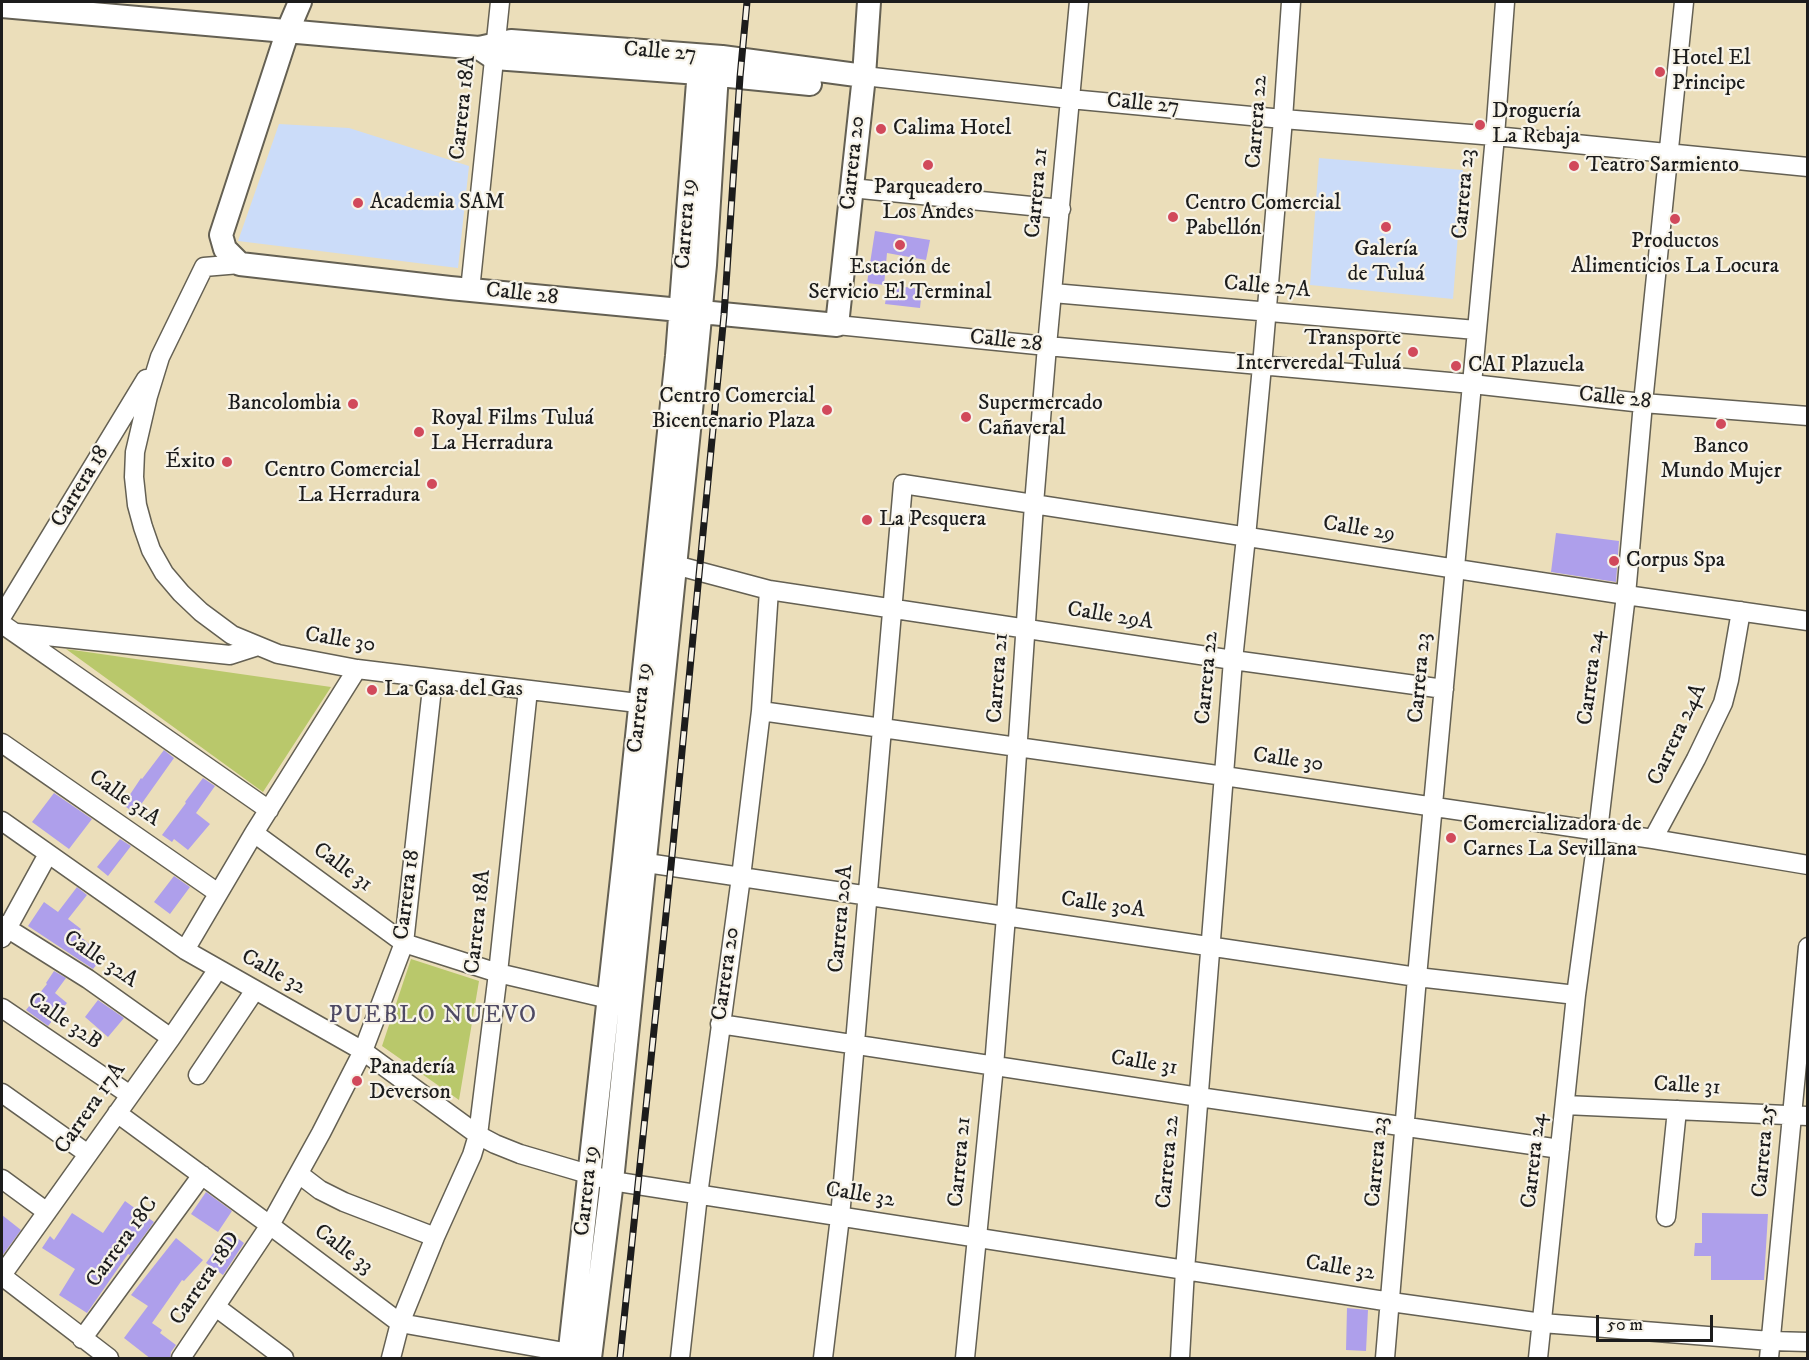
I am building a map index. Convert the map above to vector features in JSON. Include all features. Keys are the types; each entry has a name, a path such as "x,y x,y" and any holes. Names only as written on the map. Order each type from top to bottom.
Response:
{"main road":[{"path":"240,264 225,249 221,235 288,30 300,2"},
{"name":"Carrera 20","path":"837,325 863,83 869,2"},
{"name":"Calle 27","path":"2,6 80,7 489,50 511,41 863,83"},
{"name":"Carrera 19","path":"576,1357 612,1181 635,862 690,312 708,222 709,65"},
{"name":"Calle 28","path":"240,264 470,290 837,325"},
{"name":"Carrera 19","path":"651,705 675,565 690,312"},
{"name":"Carrera 19","path":"576,1357 590,1174 609,999 635,862"}],"street":[{"name":"Carrera 18A","path":"470,290 489,50 500,2"},
{"name":"Carrera 21","path":"965,1359 994,1065 1034,504 1080,2"},
{"name":"Carrera 22","path":"1180,1359 1233,660 1262,366 1291,2"},
{"name":"Carrera 23","path":"1385,1359 1432,807 1505,2"},
{"name":"Carrera 24","path":"1538,1359 1576,995 1626,595 1684,2"},
{"name":"Calle 27","path":"863,83 1494,136 1808,167"},
{"path":"851,188 1060,209"},
{"path":"160,357 204,267 240,264"},
{"name":"Calle 27A","path":"1053,293 1476,330"},
{"name":"Calle 28","path":"837,325 1472,384 1643,403 1808,416"},
{"name":"Carrera 18","path":"2,616 160,357"},
{"name":"Calle 30","path":"160,357 135,452 134,477 142,527 151,550 164,573 201,612 232,635 290,657 357,669 651,705"},
{"name":"Calle 29","path":"903,484 1808,621"},
{"name":"Carrera 20A","path":"823,1359 840,1217 903,484"},
{"name":"Calle 29A","path":"675,565 769,590 1233,660 1444,689"},
{"name":"Carrera 20","path":"680,1359 698,1196 761,711 769,590"},
{"name":"Carrera 24A","path":"1653,839 1723,703 1740,611"},
{"path":"7,628 230,655 258,646"},
{"path":"7,628 269,810"},
{"path":"185,950 254,832 357,669"},
{"name":"Carrera 18","path":"270,1226 363,1051 404,943 433,679"},
{"name":"Carrera 18A","path":"391,1359 400,1323 435,1237 456,1193 478,1135 498,974 528,690"},
{"name":"Calle 30","path":"761,711 1653,839 1808,865"},
{"name":"Calle 31A","path":"2,743 218,893"},
{"name":"Calle 32","path":"2,821 185,950 363,1051 478,1135 520,1154 612,1181 1391,1302 1542,1323 1770,1350 1808,1342"},
{"name":"Calle 31","path":"254,832 404,943 498,974 609,999"},
{"path":"3,930 48,854"},
{"name":"Calle 30A","path":"635,862 1417,977 1576,995"},
{"name":"Calle 32A","path":"3,930 88,979 171,1038"},
{"name":"Carrera 25","path":"1770,1350 1800,1116 1808,947"},
{"name":"Carrera 17A","path":"2,1276 218,969"},
{"path":"198,1075 255,990"},
{"name":"Calle 32B","path":"2,1008 130,1095"},
{"name":"Calle 31","path":"720,1024 1560,1149"},
{"path":"2,1093 88,1154"},
{"name":"Calle 31","path":"1565,1105 1800,1116"},
{"path":"1666,1217 1677,1110"},
{"name":"Calle 33","path":"117,1113 400,1323 576,1357"},
{"path":"298,1174 320,1190 344,1202 435,1237"},
{"name":"Carrera 18C","path":"82,1339 202,1175"},
{"path":"2,1179 47,1212"},
{"name":"Carrera 18D","path":"182,1359 270,1226"},
{"path":"2,1276 109,1359"},
{"path":"216,1307 284,1359"}],"shaded area":[{"name":"Academia SAM","path":"279,124 349,128 469,166 458,268 238,241"},
{"name":"Galería de Tuluá","path":"1319,158 1463,170 1453,299 1310,285"}],"green space":[{"path":"66,649 331,687 263,792"},
{"path":"411,959 479,981 459,1100 382,1046"}],"building":[{"name":"Estación de Servicio El Terminal","path":"875,231 930,240 926,260 887,253 884,285 867,283"},
{"name":"Estación de Servicio El Terminal","path":"888,285 922,289 920,308 885,304"},
{"path":"1556,533 1619,541 1616,582 1551,572"},
{"path":"164,750 174,758 135,813 123,805"},
{"path":"203,778 215,786 196,813 210,824 188,850 174,839 172,842 162,835"},
{"path":"54,793 92,819 69,849 32,822"},
{"path":"120,839 131,846 108,876 97,867"},
{"path":"174,876 190,887 170,914 154,902"},
{"path":"77,887 87,895 68,919 81,929 77,933 103,957 93,969 28,926 44,902 58,912"},
{"path":"54,971 66,978 55,993 67,1003 48,1026 26,1010 47,984"},
{"path":"98,1000 124,1018 108,1037 85,1017"},
{"path":"206,1192 232,1211 218,1232 191,1214"},
{"path":"125,1201 154,1222 130,1255 128,1254 87,1313 59,1295 75,1269 42,1248 50,1236 54,1240 72,1213 103,1233"},
{"path":"1702,1213 1768,1214 1764,1280 1711,1280 1711,1256 1694,1256 1695,1243 1702,1243"},
{"path":"2,1215 21,1230 2,1256"},
{"path":"229,1232 244,1243 223,1275 206,1263"},
{"path":"176,1238 203,1260 184,1281 182,1280 152,1323 162,1330 160,1333 176,1345 171,1352 170,1359 151,1359 124,1338 148,1306 131,1295"},
{"path":"1347,1308 1368,1310 1366,1351 1346,1350"}],"railway":[{"path":"620,1358 671,866 724,315 747,2"}],"place":[{"name":"Hotel El Principe","path":"1660,72"},
{"name":"Droguería La Rebaja","path":"1480,125"},
{"name":"Calima Hotel","path":"881,129"},
{"name":"Parqueadero Los Andes","path":"928,165"},
{"name":"Teatro Sarmiento","path":"1574,166"},
{"name":"Academia SAM","path":"358,203"},
{"name":"Centro Comercial Pabellón","path":"1173,217"},
{"name":"Productos Alimenticios La Locura","path":"1675,219"},
{"name":"Galería de Tuluá","path":"1386,227"},
{"name":"Estación de Servicio El Terminal","path":"900,245"},
{"name":"Transporte Interveredal Tuluá","path":"1413,352"},
{"name":"CAI Plazuela","path":"1456,366"},
{"name":"Bancolombia","path":"353,404"},
{"name":"Centro Comercial Bicentenario Plaza","path":"827,410"},
{"name":"Supermercado Cañaveral","path":"966,417"},
{"name":"Banco Mundo Mujer","path":"1721,424"},
{"name":"Royal Films Tuluá La Herradura","path":"419,432"},
{"name":"Éxito","path":"227,462"},
{"name":"Centro Comercial La Herradura","path":"432,484"},
{"name":"La Pesquera","path":"867,520"},
{"name":"Corpus Spa","path":"1614,561"},
{"name":"La Casa del Gas","path":"372,690"},
{"name":"Comercializadora de Carnes La Sevillana","path":"1451,838"},
{"name":"Panadería Deverson","path":"357,1081"}],"district":[{"name":"PUEBLO NUEVO","path":"433,1017"}]}
